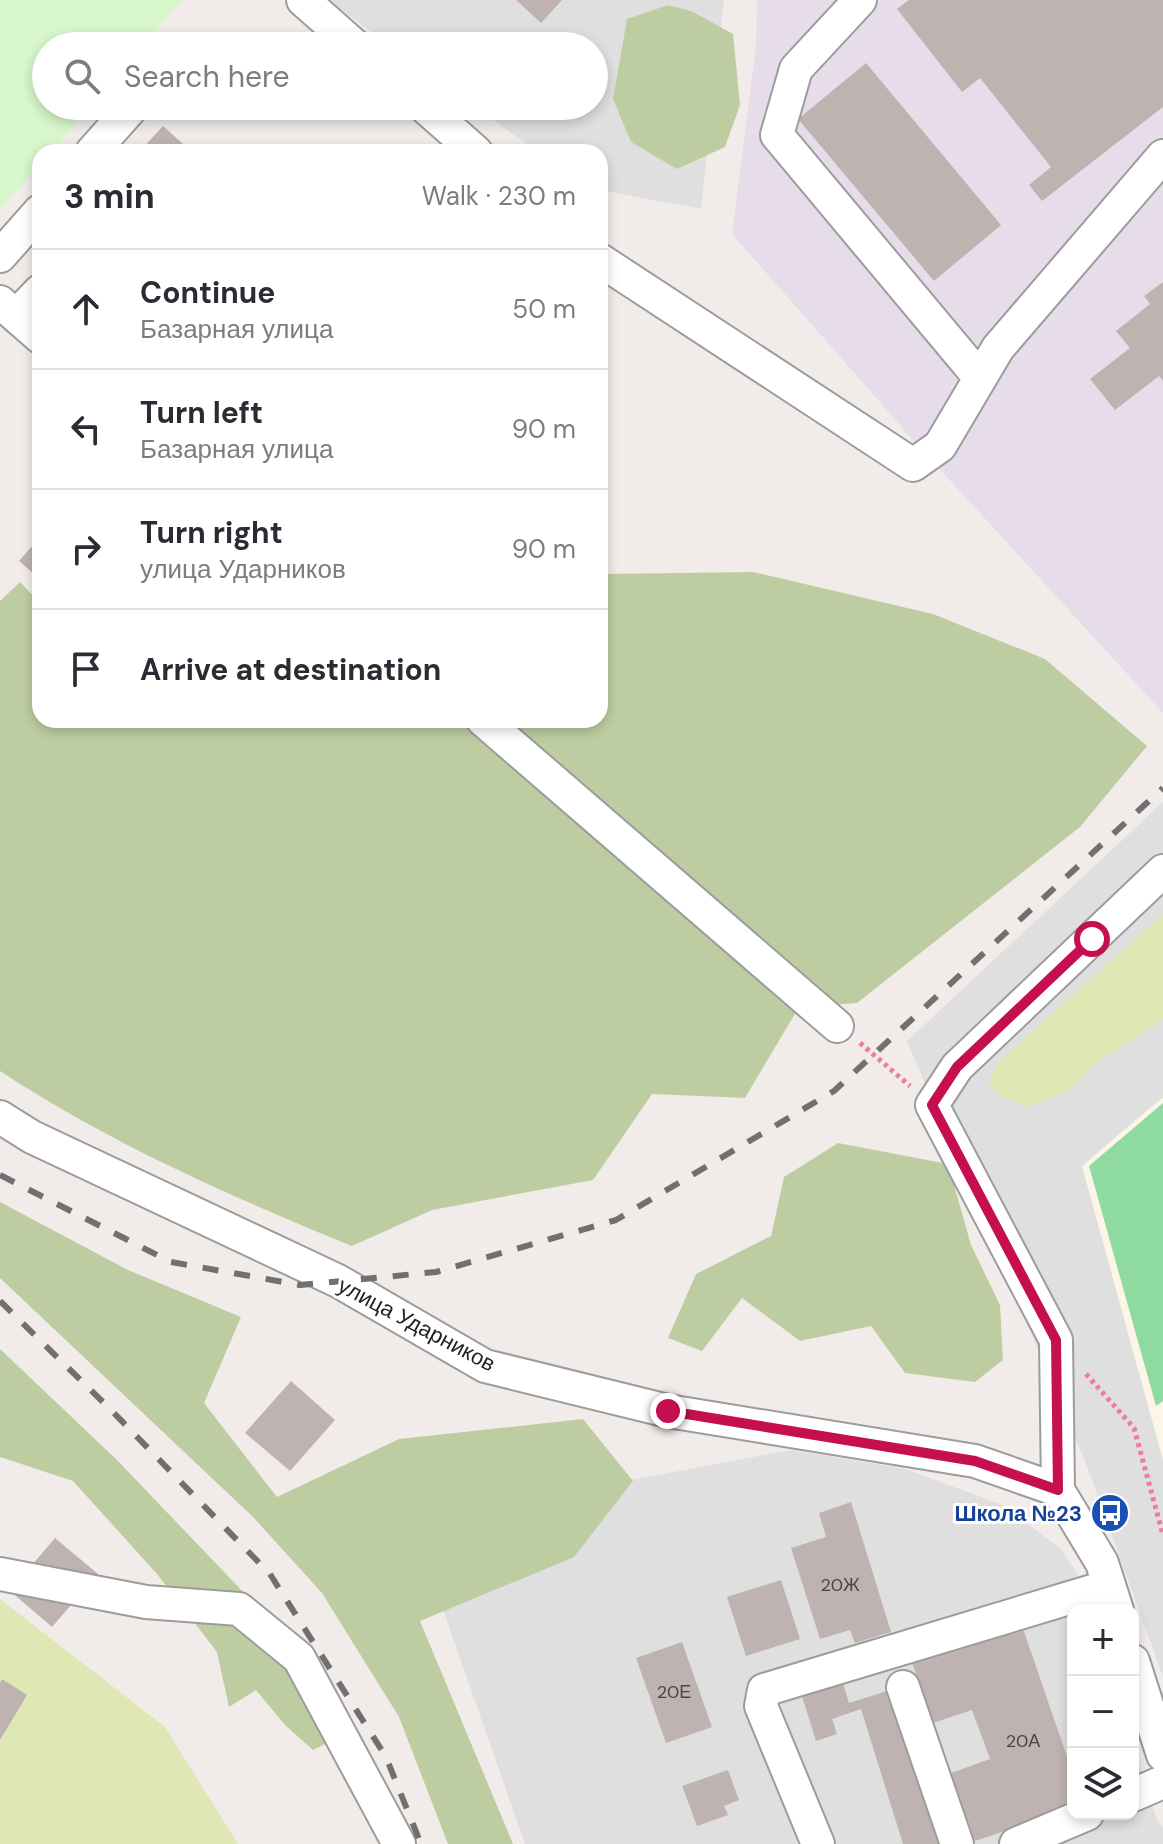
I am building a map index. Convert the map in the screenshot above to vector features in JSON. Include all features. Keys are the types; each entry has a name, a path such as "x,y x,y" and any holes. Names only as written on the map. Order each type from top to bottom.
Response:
{"street":[{"path":"303,0 339,32"},
{"path":"860,0 796,69 777,135 980,378"},
{"path":"99,144 121,120"},
{"path":"440,120 467,144"},
{"path":"608,265 913,465 940,446 998,348 1163,156"},
{"path":"0,256 32,220"},
{"path":"19,318 32,301"},
{"path":"492,728 837,1026"},
{"path":"818,1844 761,1706 764,1690 1113,1598 1102,1563 1058,1490 1056,1340 932,1105 957,1067 1163,871"},
{"name":"улица Ударников","path":"0,1117 32,1137 338,1281 485,1366 668,1411 975,1461 1058,1490"},
{"path":"0,1574 146,1602 239,1609 299,1658 399,1844"},
{"path":"1138,1676 1163,1755"},
{"path":"903,1687 957,1844"},
{"path":"1139,1792 1163,1782"},
{"path":"1016,1844 1073,1820"}],"path":[{"path":"837,1026 932,1105"},
{"path":"1056,1340 1134,1428 1163,1535"}],"shaded area":[{"path":"328,0 724,0 701,209 608,192 608,144 526,144 493,120 608,120 608,32 372,32"},
{"path":"757,0 1163,0 1163,713 914,441 732,234 756,47"},
{"path":"1163,802 1163,1677 1087,1466 907,1041"},
{"path":"1163,1097 1163,1460 1082,1166"},
{"path":"791,1450 905,1469 1003,1505 1061,1549 1084,1585 1089,1604 1067,1604 1067,1820 1139,1820 1139,1763 1156,1818 1163,1828 1163,1844 525,1844 412,1521"}],"green space":[{"path":"0,0 182,0 155,32 32,32 32,120 79,120 58,144 32,144 32,173 0,210"},
{"path":"668,5 691,11 733,34 740,105 725,147 677,169 631,142 613,99 627,19"},
{"path":"753,572 933,614 1045,659 1147,746 1080,827 857,1003 799,1007 745,1098 652,1094 593,1180 432,1210 352,1246 172,1167 85,1122 0,1071 0,601 20,582 32,595 32,728 608,728 608,574"},
{"path":"1163,914 1163,1018 1157,1024 1096,1063 1067,1092 1027,1107 1006,1099 989,1086 997,1063"},
{"path":"1163,1103 1163,1401 1156,1406 1089,1166"},
{"path":"838,1143 948,1164 971,1245 1000,1305 1003,1360 975,1382 905,1373 871,1326 800,1341 742,1298 702,1351 668,1338 696,1274 771,1236 784,1177"},
{"path":"0,1202 128,1270 241,1317 204,1403 277,1497 399,1439 583,1419 633,1481 574,1557 420,1621 513,1844 448,1844 399,1717 322,1593 253,1517 0,1278"},
{"path":"0,1349 116,1459 271,1621 329,1742 313,1750 285,1725 256,1690 229,1707 217,1652 157,1574 73,1481 0,1457"},
{"path":"0,1599 165,1727 238,1844 0,1844"}],"building":[{"path":"516,0 562,0 541,23"},
{"path":"909,0 1163,0 1163,107 1042,201 1029,185 1051,167 980,78 962,92 897,9"},
{"path":"866,63 1001,225 934,281 798,119"},
{"path":"163,126 183,144 146,144"},
{"path":"1163,282 1163,381 1159,376 1115,410 1090,379 1130,348 1116,331 1150,304 1144,296"},
{"path":"32,546 32,572 19,561"},
{"path":"291,1381 335,1420 290,1471 245,1433"},
{"path":"851,1502 891,1632 855,1643 850,1630 820,1639 791,1548 826,1537 819,1513"},
{"path":"55,1538 98,1574 52,1627 10,1591"},
{"path":"781,1580 800,1639 746,1656 727,1597"},
{"path":"1021,1623 1067,1757 1067,1810 975,1841 951,1773 990,1759 972,1710 933,1723 911,1660"},
{"path":"682,1642 712,1727 666,1743 636,1658"},
{"path":"2,1679 27,1695 0,1740 0,1683"},
{"path":"842,1680 849,1703 890,1690 939,1844 903,1844 861,1709 832,1719 837,1734 816,1741 801,1693"},
{"path":"728,1770 739,1800 724,1806 728,1815 697,1826 682,1786"}],"railway":[{"path":"0,1175 171,1262 300,1285 436,1272 616,1220 834,1091 1163,788"},
{"path":"0,1301 270,1574 386,1757 421,1844"}],"place":[{"name":"Школа №23","path":"1110,1513"}],"route":[{"path":"668,1411 975,1461 1058,1490 1056,1340 932,1105 957,1067 1092,939"}]}
